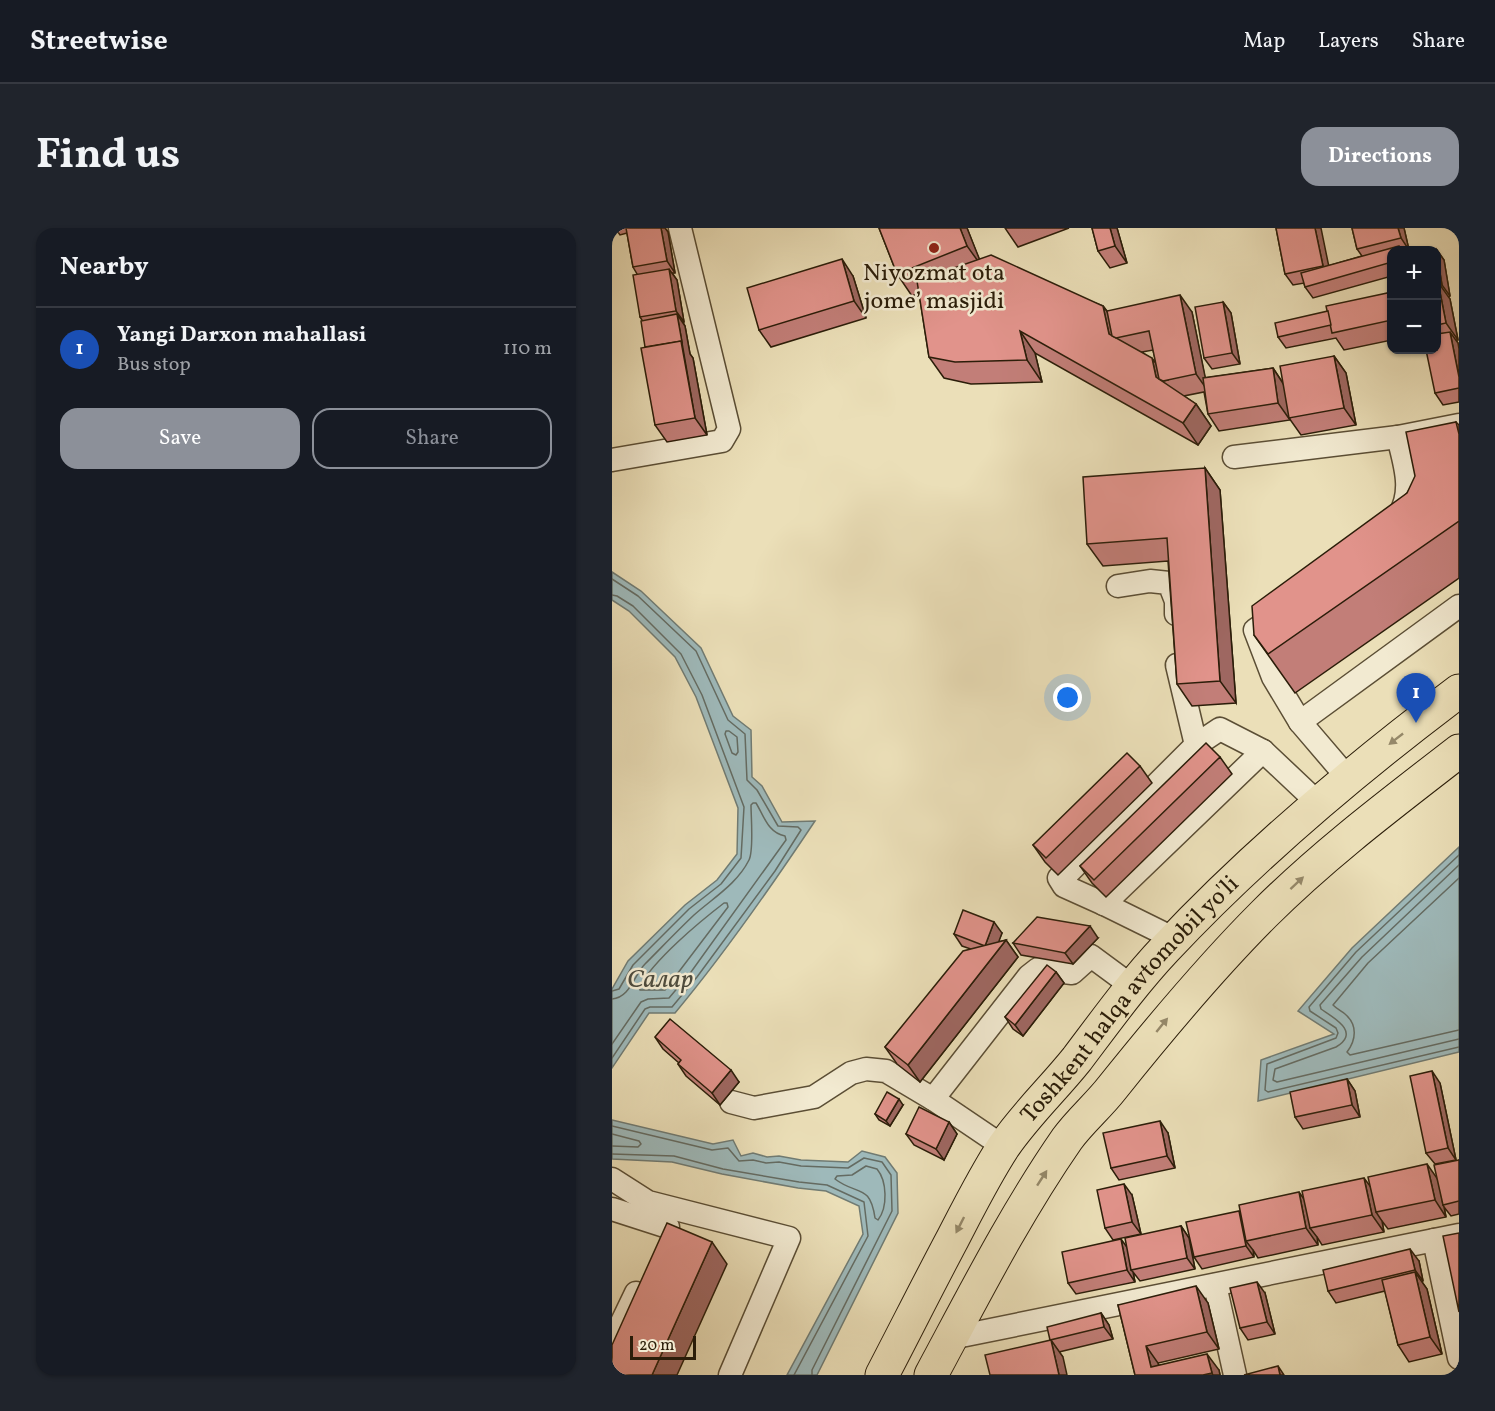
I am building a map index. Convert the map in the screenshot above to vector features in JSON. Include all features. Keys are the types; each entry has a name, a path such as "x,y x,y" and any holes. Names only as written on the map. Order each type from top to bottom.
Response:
{"highway":[{"name":"Toshkent halqa avtomobil yo'li","path":"882,1375 982,1182 1004,1147 1031,1110 1075,1061 1133,987 1175,939 1275,839 1347,777 1459,691"},
{"name":"Toshkent halqa avtomobil yo'li","path":"931,1375 1022,1208 1068,1137 1110,1090 1168,1018 1229,950 1304,877 1355,832 1459,751"},
{"path":"982,1182 1022,1208"}],"street":[{"path":"612,460 722,441 729,429 680,228"},
{"path":"1234,457 1398,437 1459,425"},
{"path":"1380,535 1399,517 1408,490 1408,477 1398,437"},
{"path":"1118,586 1150,581 1169,583 1176,601 1177,663 1196,745"},
{"path":"1299,722 1459,606"},
{"path":"1282,610 1255,630 1273,677 1299,722 1347,777"},
{"path":"1175,939 1064,886 1059,878 1067,874 1196,745 1220,729 1263,751 1317,802"},
{"path":"1104,904 1263,751"},
{"path":"933,1099 1029,976 1038,969 1071,973 1091,956 1133,987"},
{"path":"731,1102 754,1108 814,1097 851,1073 866,1069 886,1071 933,1099 1004,1147"},
{"path":"612,1179 673,1218"},
{"path":"612,1209 789,1238 730,1375"},
{"path":"658,1248 673,1218"},
{"path":"951,1338 1459,1235"},
{"path":"1434,1240 1459,1358"},
{"path":"612,1343 620,1310 648,1270"},
{"path":"1215,1286 1235,1375"}],"water":[{"name":"Салар","path":"612,572 641,591 701,648 733,716 751,730 752,777 762,786 782,822 815,821 748,919 675,1013 649,1013 612,1068 612,989 628,961 685,905 717,880 737,854 738,808 696,697 675,657 629,611 612,600"},
{"path":"1459,847 1459,1052 1258,1101 1261,1060 1334,1034 1298,1011 1352,948"},
{"path":"612,1120 713,1144 733,1140 741,1156 753,1153 767,1157 848,1162 862,1151 885,1157 897,1173 898,1213 817,1375 787,1375 863,1234 859,1206 826,1191 722,1174 672,1162 612,1159"}],"building":[{"path":"626,228 661,228 667,261 633,267"},
{"path":"879,228 960,228 967,246 897,274"},
{"path":"1092,228 1110,228 1115,246 1098,251"},
{"path":"1276,228 1315,228 1323,266 1285,274"},
{"path":"1352,228 1398,228 1401,238 1357,249"},
{"path":"1387,249 1387,263 1305,287 1301,273"},
{"path":"991,255 1103,306 1109,334 1152,358 1156,377 1196,404 1183,423 1020,331 1027,360 955,362 929,357 917,281"},
{"path":"842,259 854,301 759,330 747,288"},
{"path":"669,269 676,311 640,317 633,275"},
{"path":"1387,293 1387,321 1332,333 1326,306"},
{"path":"1180,295 1196,374 1163,381 1159,379 1149,331 1116,338 1112,336 1107,311"},
{"path":"1441,297 1446,323 1441,324"},
{"path":"1223,302 1232,353 1204,358 1195,307"},
{"path":"1328,311 1331,325 1278,337 1275,323"},
{"path":"677,314 682,342 645,347 641,321"},
{"path":"1450,332 1459,388 1435,393 1427,354 1441,354 1441,333"},
{"path":"681,341 695,418 655,425 641,348"},
{"path":"1334,356 1344,408 1289,418 1280,366"},
{"path":"1273,368 1278,403 1208,414 1203,378"},
{"path":"1456,422 1459,434 1459,521 1268,654 1254,635 1252,606 1407,493 1415,476 1406,432"},
{"path":"1205,468 1220,681 1177,684 1167,538 1087,544 1083,477"},
{"path":"1206,743 1220,757 1094,880 1080,866"},
{"path":"1127,753 1140,766 1046,858 1033,845"},
{"path":"963,910 994,922 985,946 954,934"},
{"path":"1037,917 1090,926 1065,953 1013,943"},
{"path":"1006,940 908,1065 885,1047 963,951"},
{"path":"1047,965 1056,972 1015,1025 1005,1017"},
{"path":"670,1019 731,1070 712,1093 678,1064 681,1060 655,1037"},
{"path":"1432,1071 1448,1148 1426,1153 1410,1076"},
{"path":"1347,1079 1352,1105 1295,1117 1290,1092"},
{"path":"887,1092 899,1099 886,1121 875,1114"},
{"path":"919,1107 949,1122 936,1149 906,1134"},
{"path":"1160,1121 1167,1156 1111,1168 1103,1133"},
{"path":"1459,1160 1459,1201 1443,1205 1434,1165"},
{"path":"1427,1164 1435,1200 1376,1212 1368,1177"},
{"path":"1364,1178 1372,1215 1310,1228 1302,1191"},
{"path":"1124,1184 1132,1222 1105,1228 1097,1190"},
{"path":"1299,1192 1306,1228 1246,1241 1239,1205"},
{"path":"1239,1211 1246,1246 1194,1257 1186,1222"},
{"path":"667,1223 712,1242 652,1375 612,1375 612,1345"},
{"path":"1181,1226 1187,1258 1131,1270 1125,1238"},
{"path":"1459,1233 1459,1312 1443,1236"},
{"path":"1121,1239 1127,1270 1068,1283 1062,1252"},
{"path":"1410,1249 1415,1270 1328,1291 1323,1270"},
{"path":"1415,1272 1430,1337 1398,1345 1382,1280"},
{"path":"1257,1282 1267,1322 1240,1328 1230,1288"},
{"path":"1196,1286 1207,1332 1146,1346 1151,1367 1207,1354 1212,1373 1135,1375 1118,1305"},
{"path":"1101,1313 1104,1327 1050,1340 1047,1327"},
{"path":"1051,1340 1059,1375 990,1375 985,1355"},
{"path":"1278,1366 1280,1375 1244,1375"}],"place":[{"name":"Niyozmat ota jome’ masjidi","path":"934,248"},
{"name":"Yangi Darxon mahallasi","path":"1416,723"}]}
